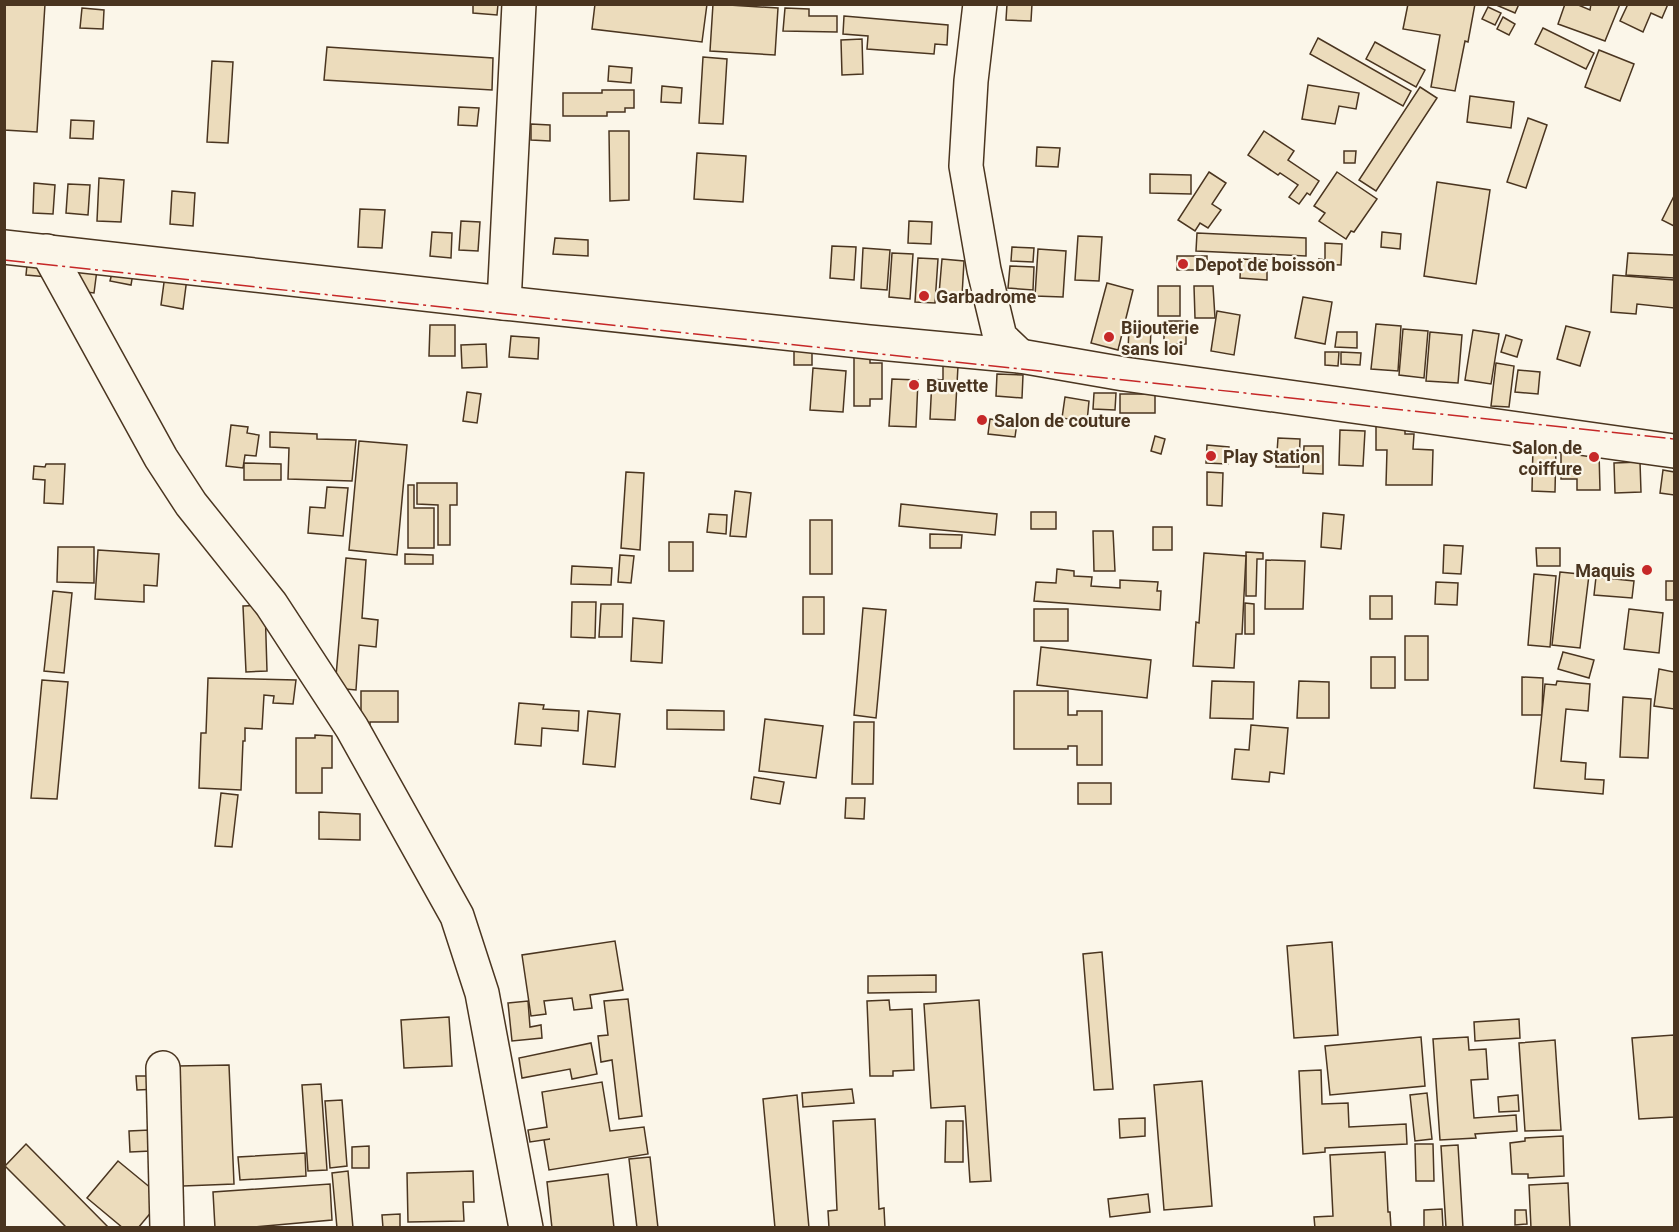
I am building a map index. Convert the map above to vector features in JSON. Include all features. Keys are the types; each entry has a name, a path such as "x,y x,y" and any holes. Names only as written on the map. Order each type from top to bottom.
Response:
{"street":[{"path":"504,303 519,4"},
{"path":"980,4 971,81 966,166 984,270 1000,337 1020,356"},
{"path":"4,247 857,341 1020,356 1125,374 1674,450"},
{"path":"47,251 161,458 191,504 271,604 352,728 457,916 482,993 526,1227"},
{"path":"162,1068 167,1227"}],"building":[{"path":"4,4 45,4 37,132 4,130"},
{"path":"473,4 498,4 497,15 473,13"},
{"path":"595,4 707,4 702,42 592,29"},
{"path":"713,4 778,8 775,55 710,51"},
{"path":"1007,4 1032,4 1031,21 1006,20"},
{"path":"1408,4 1475,4 1455,91 1431,87 1440,35 1403,29"},
{"path":"1494,4 1519,4 1515,13"},
{"path":"1565,4 1576,4 1590,10 1591,4 1620,4 1605,41 1558,24"},
{"path":"1628,4 1668,4 1662,18 1651,13 1643,32 1620,21"},
{"path":"1488,7 1501,13 1495,25 1482,19"},
{"path":"82,8 104,10 103,29 80,28"},
{"path":"785,8 809,9 809,16 837,16 837,32 783,31"},
{"path":"844,16 948,25 947,45 935,44 934,54 867,49 868,36 843,34"},
{"path":"1503,17 1515,24 1509,35 1497,29"},
{"path":"1543,28 1594,53 1586,69 1535,44"},
{"path":"1318,38 1411,91 1403,106 1310,54"},
{"path":"862,39 863,74 842,75 841,40"},
{"path":"1375,42 1425,70 1416,87 1366,59"},
{"path":"327,47 493,58 492,90 324,80"},
{"path":"1599,50 1634,64 1620,101 1585,87"},
{"path":"703,57 727,59 723,124 699,123"},
{"path":"212,61 233,62 228,143 207,142"},
{"path":"609,66 632,68 631,83 608,81"},
{"path":"1308,85 1359,93 1356,109 1339,106 1335,124 1302,119"},
{"path":"662,86 682,88 681,103 661,102"},
{"path":"1420,87 1437,98 1376,191 1359,180"},
{"path":"602,90 634,90 634,108 625,108 625,112 607,112 607,116 563,116 563,93 602,93"},
{"path":"1470,96 1514,102 1511,128 1467,122"},
{"path":"459,107 479,108 477,126 458,125"},
{"path":"1528,118 1547,125 1526,188 1507,182"},
{"path":"71,120 94,121 93,139 70,138"},
{"path":"531,124 550,125 550,141 531,140"},
{"path":"609,131 629,131 629,200 610,201"},
{"path":"1264,131 1294,151 1288,160 1319,181 1310,195 1307,193 1299,204 1289,197 1298,185 1248,155"},
{"path":"1037,147 1060,148 1058,167 1036,166"},
{"path":"1344,151 1356,151 1355,163 1344,163"},
{"path":"697,153 746,156 743,202 694,199"},
{"path":"1209,172 1226,183 1212,204 1221,210 1208,228 1200,223 1195,231 1178,220"},
{"path":"1337,172 1377,199 1354,232 1351,231 1346,239 1319,221 1325,213 1314,206"},
{"path":"1150,174 1191,175 1191,194 1150,193"},
{"path":"99,178 124,180 121,222 97,221"},
{"path":"1437,182 1490,190 1476,284 1424,276"},
{"path":"34,183 55,185 53,214 33,213"},
{"path":"68,184 90,185 88,215 66,213"},
{"path":"172,191 195,193 193,226 170,224"},
{"path":"1674,196 1674,226 1662,220"},
{"path":"360,209 385,210 382,248 358,247"},
{"path":"461,221 480,222 478,251 459,250"},
{"path":"909,221 932,222 931,244 908,243"},
{"path":"432,232 452,233 451,258 430,256"},
{"path":"1382,232 1401,234 1400,249 1381,247"},
{"path":"1197,233 1306,238 1306,256 1196,251"},
{"path":"1078,236 1102,237 1099,281 1075,280"},
{"path":"555,238 588,240 588,256 553,254"},
{"path":"1325,243 1342,244 1341,265 1319,264 1319,259 1325,260"},
{"path":"832,246 856,247 854,280 830,278"},
{"path":"1012,247 1034,248 1033,262 1011,261"},
{"path":"863,248 890,250 887,290 861,288"},
{"path":"1038,249 1066,251 1063,297 1035,296"},
{"path":"892,253 913,254 910,299 889,297"},
{"path":"1628,253 1674,255 1674,278 1626,275"},
{"path":"1177,256 1207,256 1207,270 1177,270"},
{"path":"918,258 938,259 935,303 915,302"},
{"path":"75,259 98,262 94,293 71,290"},
{"path":"942,259 964,261 962,296 939,294"},
{"path":"1241,259 1267,260 1267,280 1240,278"},
{"path":"27,265 49,266 48,277 26,275"},
{"path":"1010,266 1034,267 1033,290 1008,288"},
{"path":"113,269 133,273 131,285 110,281"},
{"path":"165,275 187,278 183,309 161,305"},
{"path":"1613,275 1674,280 1674,308 1637,304 1636,314 1611,312"},
{"path":"1107,283 1133,290 1118,350 1091,343"},
{"path":"1158,286 1180,286 1180,316 1158,316"},
{"path":"1194,286 1213,286 1215,318 1195,318"},
{"path":"1303,297 1332,302 1325,344 1295,338"},
{"path":"1217,311 1240,315 1234,355 1211,351"},
{"path":"1164,321 1186,321 1186,344 1164,344"},
{"path":"1376,324 1401,326 1398,371 1371,369"},
{"path":"430,325 455,325 455,356 429,356"},
{"path":"1566,326 1590,332 1580,366 1557,359"},
{"path":"1129,328 1151,329 1150,352 1128,351"},
{"path":"1403,329 1428,331 1424,378 1399,375"},
{"path":"1473,330 1499,334 1491,384 1465,380"},
{"path":"1337,332 1357,332 1357,348 1335,347"},
{"path":"1430,332 1462,335 1458,383 1426,381"},
{"path":"1506,335 1522,340 1517,357 1501,352"},
{"path":"511,336 539,338 538,359 509,357"},
{"path":"486,344 487,367 462,368 461,345"},
{"path":"854,348 870,348 870,363 882,363 882,399 870,399 870,406 854,406"},
{"path":"794,350 812,350 812,365 794,365"},
{"path":"1325,352 1339,352 1338,366 1325,365"},
{"path":"1341,352 1361,353 1360,365 1341,364"},
{"path":"1496,363 1514,366 1509,407 1491,406"},
{"path":"943,366 958,366 955,420 930,419 932,379 943,380"},
{"path":"813,368 846,371 843,412 810,410"},
{"path":"1518,370 1540,372 1538,394 1515,392"},
{"path":"997,374 1023,375 1022,398 996,396"},
{"path":"892,379 918,380 916,427 889,426"},
{"path":"467,392 481,394 477,423 463,421"},
{"path":"1094,393 1116,393 1115,410 1093,409"},
{"path":"1120,394 1155,394 1155,413 1120,413"},
{"path":"1065,397 1089,401 1087,422 1062,418"},
{"path":"990,419 1017,423 1015,437 988,434"},
{"path":"1376,421 1405,421 1405,434 1414,434 1413,449 1433,450 1432,485 1386,485 1387,450 1376,450"},
{"path":"231,425 248,427 247,433 259,435 256,456 245,455 243,468 226,466"},
{"path":"1340,430 1365,431 1363,466 1339,465"},
{"path":"270,432 317,434 317,439 356,440 352,481 288,479 289,448 270,447"},
{"path":"1155,436 1165,439 1161,454 1151,451"},
{"path":"1278,438 1300,439 1299,467 1276,467"},
{"path":"359,441 407,445 397,555 349,550"},
{"path":"1207,445 1229,447 1228,464 1206,463"},
{"path":"1533,445 1556,446 1555,492 1532,491"},
{"path":"1304,446 1323,446 1323,474 1303,473"},
{"path":"1561,452 1599,452 1600,490 1577,490 1577,479 1561,479"},
{"path":"1640,462 1641,492 1615,493 1614,463"},
{"path":"244,463 281,464 281,480 244,480"},
{"path":"46,464 65,464 63,504 44,503 45,480 33,479 34,466 45,467"},
{"path":"1663,470 1674,472 1674,495 1660,493"},
{"path":"626,472 644,473 640,550 621,548"},
{"path":"1207,472 1223,473 1222,506 1207,505"},
{"path":"417,483 457,483 457,505 450,505 450,545 438,545 438,505 417,504"},
{"path":"408,485 414,485 414,508 434,508 434,548 408,548"},
{"path":"327,487 348,488 343,536 308,533 310,507 325,508"},
{"path":"735,491 751,493 746,537 730,536"},
{"path":"901,504 997,514 995,535 899,526"},
{"path":"1031,512 1056,512 1056,529 1031,529"},
{"path":"1323,513 1344,515 1341,549 1321,547"},
{"path":"709,514 727,515 726,534 707,532"},
{"path":"810,520 832,520 832,574 810,574"},
{"path":"1153,527 1172,527 1172,550 1153,550"},
{"path":"1093,531 1113,531 1115,571 1094,571"},
{"path":"930,534 962,535 961,548 930,548"},
{"path":"669,542 693,542 693,571 669,571"},
{"path":"1444,545 1463,546 1461,574 1443,573"},
{"path":"58,547 94,547 94,583 57,582"},
{"path":"1536,548 1560,548 1560,566 1537,566"},
{"path":"98,550 159,554 157,586 144,585 144,602 95,599"},
{"path":"1246,552 1263,553 1263,559 1257,559 1256,596 1246,596"},
{"path":"1204,553 1246,556 1242,634 1236,634 1234,668 1193,666 1196,622 1199,623"},
{"path":"405,554 433,555 433,564 405,564"},
{"path":"620,555 634,556 631,583 618,582"},
{"path":"346,558 366,560 362,618 378,620 376,647 359,645 356,690 335,688"},
{"path":"1266,560 1305,561 1303,609 1265,609"},
{"path":"572,566 612,568 611,585 571,584"},
{"path":"1057,569 1074,571 1074,576 1092,577 1091,586 1120,588 1120,580 1158,582 1157,591 1161,591 1160,610 1034,601 1036,582 1056,583"},
{"path":"1560,572 1589,575 1580,648 1552,645"},
{"path":"1534,574 1556,576 1550,647 1528,645"},
{"path":"1596,577 1634,581 1632,598 1594,595"},
{"path":"1666,581 1674,581 1674,600 1666,600"},
{"path":"1436,582 1458,583 1457,605 1435,604"},
{"path":"53,591 72,593 64,673 44,671"},
{"path":"1370,596 1392,596 1392,619 1370,619"},
{"path":"803,597 824,597 824,634 803,634"},
{"path":"572,602 596,602 595,638 571,637"},
{"path":"1245,603 1254,604 1254,634 1245,634"},
{"path":"601,604 623,604 622,637 599,637"},
{"path":"265,605 267,671 246,672 243,606"},
{"path":"863,608 886,610 876,718 854,715"},
{"path":"1034,609 1068,609 1068,641 1034,641"},
{"path":"1629,609 1663,613 1659,653 1624,649"},
{"path":"633,618 664,621 662,663 631,661"},
{"path":"1405,636 1428,636 1428,680 1405,680"},
{"path":"1041,647 1151,660 1147,698 1037,685"},
{"path":"1563,652 1594,660 1589,678 1558,669"},
{"path":"1371,657 1395,657 1395,688 1371,688"},
{"path":"1659,669 1674,672 1674,709 1654,706"},
{"path":"1522,677 1543,678 1542,715 1522,715"},
{"path":"208,678 296,680 293,704 273,703 274,696 264,695 262,729 245,728 241,790 199,788 201,733 206,733"},
{"path":"42,680 68,682 57,799 31,798"},
{"path":"1212,681 1254,682 1253,719 1210,718"},
{"path":"1299,681 1329,682 1329,718 1297,718"},
{"path":"1557,681 1590,684 1588,711 1566,709 1561,761 1586,763 1585,779 1604,780 1603,794 1534,788 1545,684 1556,685"},
{"path":"361,691 398,691 398,722 370,722 370,730 361,730"},
{"path":"1014,691 1068,691 1068,715 1077,715 1077,711 1102,711 1102,765 1077,765 1077,746 1068,746 1068,749 1014,749"},
{"path":"1623,697 1651,699 1648,758 1620,757"},
{"path":"519,703 544,705 543,709 579,711 578,731 542,728 541,746 515,744"},
{"path":"667,710 724,711 724,730 667,729"},
{"path":"588,711 620,714 615,767 583,764"},
{"path":"765,719 823,726 816,778 759,771"},
{"path":"854,722 874,722 873,784 852,784"},
{"path":"1251,725 1288,728 1284,774 1270,772 1269,782 1232,779 1235,749 1249,750"},
{"path":"315,735 332,736 332,768 322,768 322,793 296,793 296,738 315,738"},
{"path":"754,777 784,782 780,804 751,799"},
{"path":"1078,783 1111,783 1111,804 1078,804"},
{"path":"221,793 238,795 232,847 215,846"},
{"path":"846,798 865,798 864,819 845,818"},
{"path":"319,812 360,814 360,840 319,839"},
{"path":"615,941 623,990 590,995 592,1008 574,1010 572,998 544,1001 546,1014 531,1016 522,955"},
{"path":"1332,942 1338,1035 1294,1038 1287,946"},
{"path":"1102,952 1113,1089 1094,1090 1083,954"},
{"path":"936,975 936,992 868,993 868,976"},
{"path":"628,999 642,1116 619,1119 612,1060 601,1062 598,1036 608,1035 604,1001"},
{"path":"889,1000 890,1010 912,1009 914,1070 893,1071 893,1076 870,1076 867,1001"},
{"path":"979,1000 991,1181 970,1182 965,1106 931,1108 924,1004"},
{"path":"528,1001 530,1027 541,1025 542,1038 512,1041 508,1003"},
{"path":"449,1017 452,1066 404,1068 401,1020"},
{"path":"1519,1019 1520,1038 1475,1041 1474,1022"},
{"path":"1674,1035 1674,1117 1639,1119 1632,1038"},
{"path":"1421,1037 1425,1086 1330,1095 1325,1046"},
{"path":"1468,1037 1469,1050 1486,1049 1488,1079 1471,1080 1474,1118 1516,1115 1517,1131 1475,1134 1476,1138 1440,1140 1433,1039"},
{"path":"1555,1040 1561,1130 1525,1131 1519,1043"},
{"path":"591,1043 597,1074 572,1079 570,1069 522,1078 519,1058"},
{"path":"229,1065 234,1184 183,1186 178,1066"},
{"path":"1321,1070 1322,1104 1348,1103 1349,1127 1406,1124 1407,1144 1325,1148 1325,1152 1303,1154 1299,1071"},
{"path":"136,1076 159,1076 159,1089 137,1090"},
{"path":"1202,1081 1212,1206 1164,1210 1154,1085"},
{"path":"602,1082 610,1131 644,1127 648,1154 549,1170 544,1140 550,1139 530,1142 528,1130 547,1127 542,1092"},
{"path":"321,1084 327,1170 308,1171 302,1085"},
{"path":"852,1089 854,1103 803,1107 802,1093"},
{"path":"1427,1093 1432,1139 1415,1141 1410,1095"},
{"path":"797,1095 809,1228 775,1228 763,1099"},
{"path":"1518,1095 1519,1111 1499,1112 1498,1097"},
{"path":"342,1100 347,1166 330,1168 325,1101"},
{"path":"1145,1118 1145,1136 1120,1138 1119,1119"},
{"path":"875,1119 879,1209 884,1208 885,1228 829,1228 828,1211 837,1210 833,1121"},
{"path":"946,1121 963,1121 963,1162 945,1162"},
{"path":"150,1130 151,1151 130,1152 129,1131"},
{"path":"1563,1136 1564,1176 1528,1178 1528,1174 1512,1174 1510,1143 1525,1141 1525,1138"},
{"path":"26,1144 109,1228 67,1228 5,1166"},
{"path":"1415,1144 1433,1144 1434,1181 1416,1181"},
{"path":"1458,1145 1463,1228 1446,1228 1441,1146"},
{"path":"369,1146 369,1168 352,1168 352,1147"},
{"path":"1385,1152 1391,1228 1315,1228 1314,1217 1333,1216 1330,1155"},
{"path":"305,1153 306,1176 240,1180 238,1157"},
{"path":"650,1157 658,1228 637,1228 629,1159"},
{"path":"118,1161 163,1198 138,1228 123,1228 87,1198"},
{"path":"348,1171 353,1228 337,1228 332,1173"},
{"path":"473,1171 474,1202 463,1202 464,1221 408,1222 407,1173"},
{"path":"608,1174 614,1228 552,1228 547,1182"},
{"path":"1568,1183 1570,1228 1531,1228 1529,1185"},
{"path":"330,1184 332,1220 244,1228 215,1228 213,1192"},
{"path":"1148,1194 1150,1212 1110,1217 1108,1199"},
{"path":"1442,1209 1443,1228 1424,1228 1424,1210"},
{"path":"1515,1210 1526,1210 1527,1224 1515,1225"},
{"path":"400,1214 400,1228 383,1228 382,1215"}],"power":[{"path":"4,260 1674,439"}],"place":[{"name":"Depot de boisson","path":"1183,264"},
{"name":"Garbadrome","path":"924,296"},
{"name":"Bijouterie sans loi","path":"1109,337"},
{"name":"Buvette","path":"914,385"},
{"name":"Salon de couture","path":"982,420"},
{"name":"Play Station","path":"1211,456"},
{"name":"Salon de coiffure","path":"1594,457"},
{"name":"Maquis","path":"1647,570"}]}
